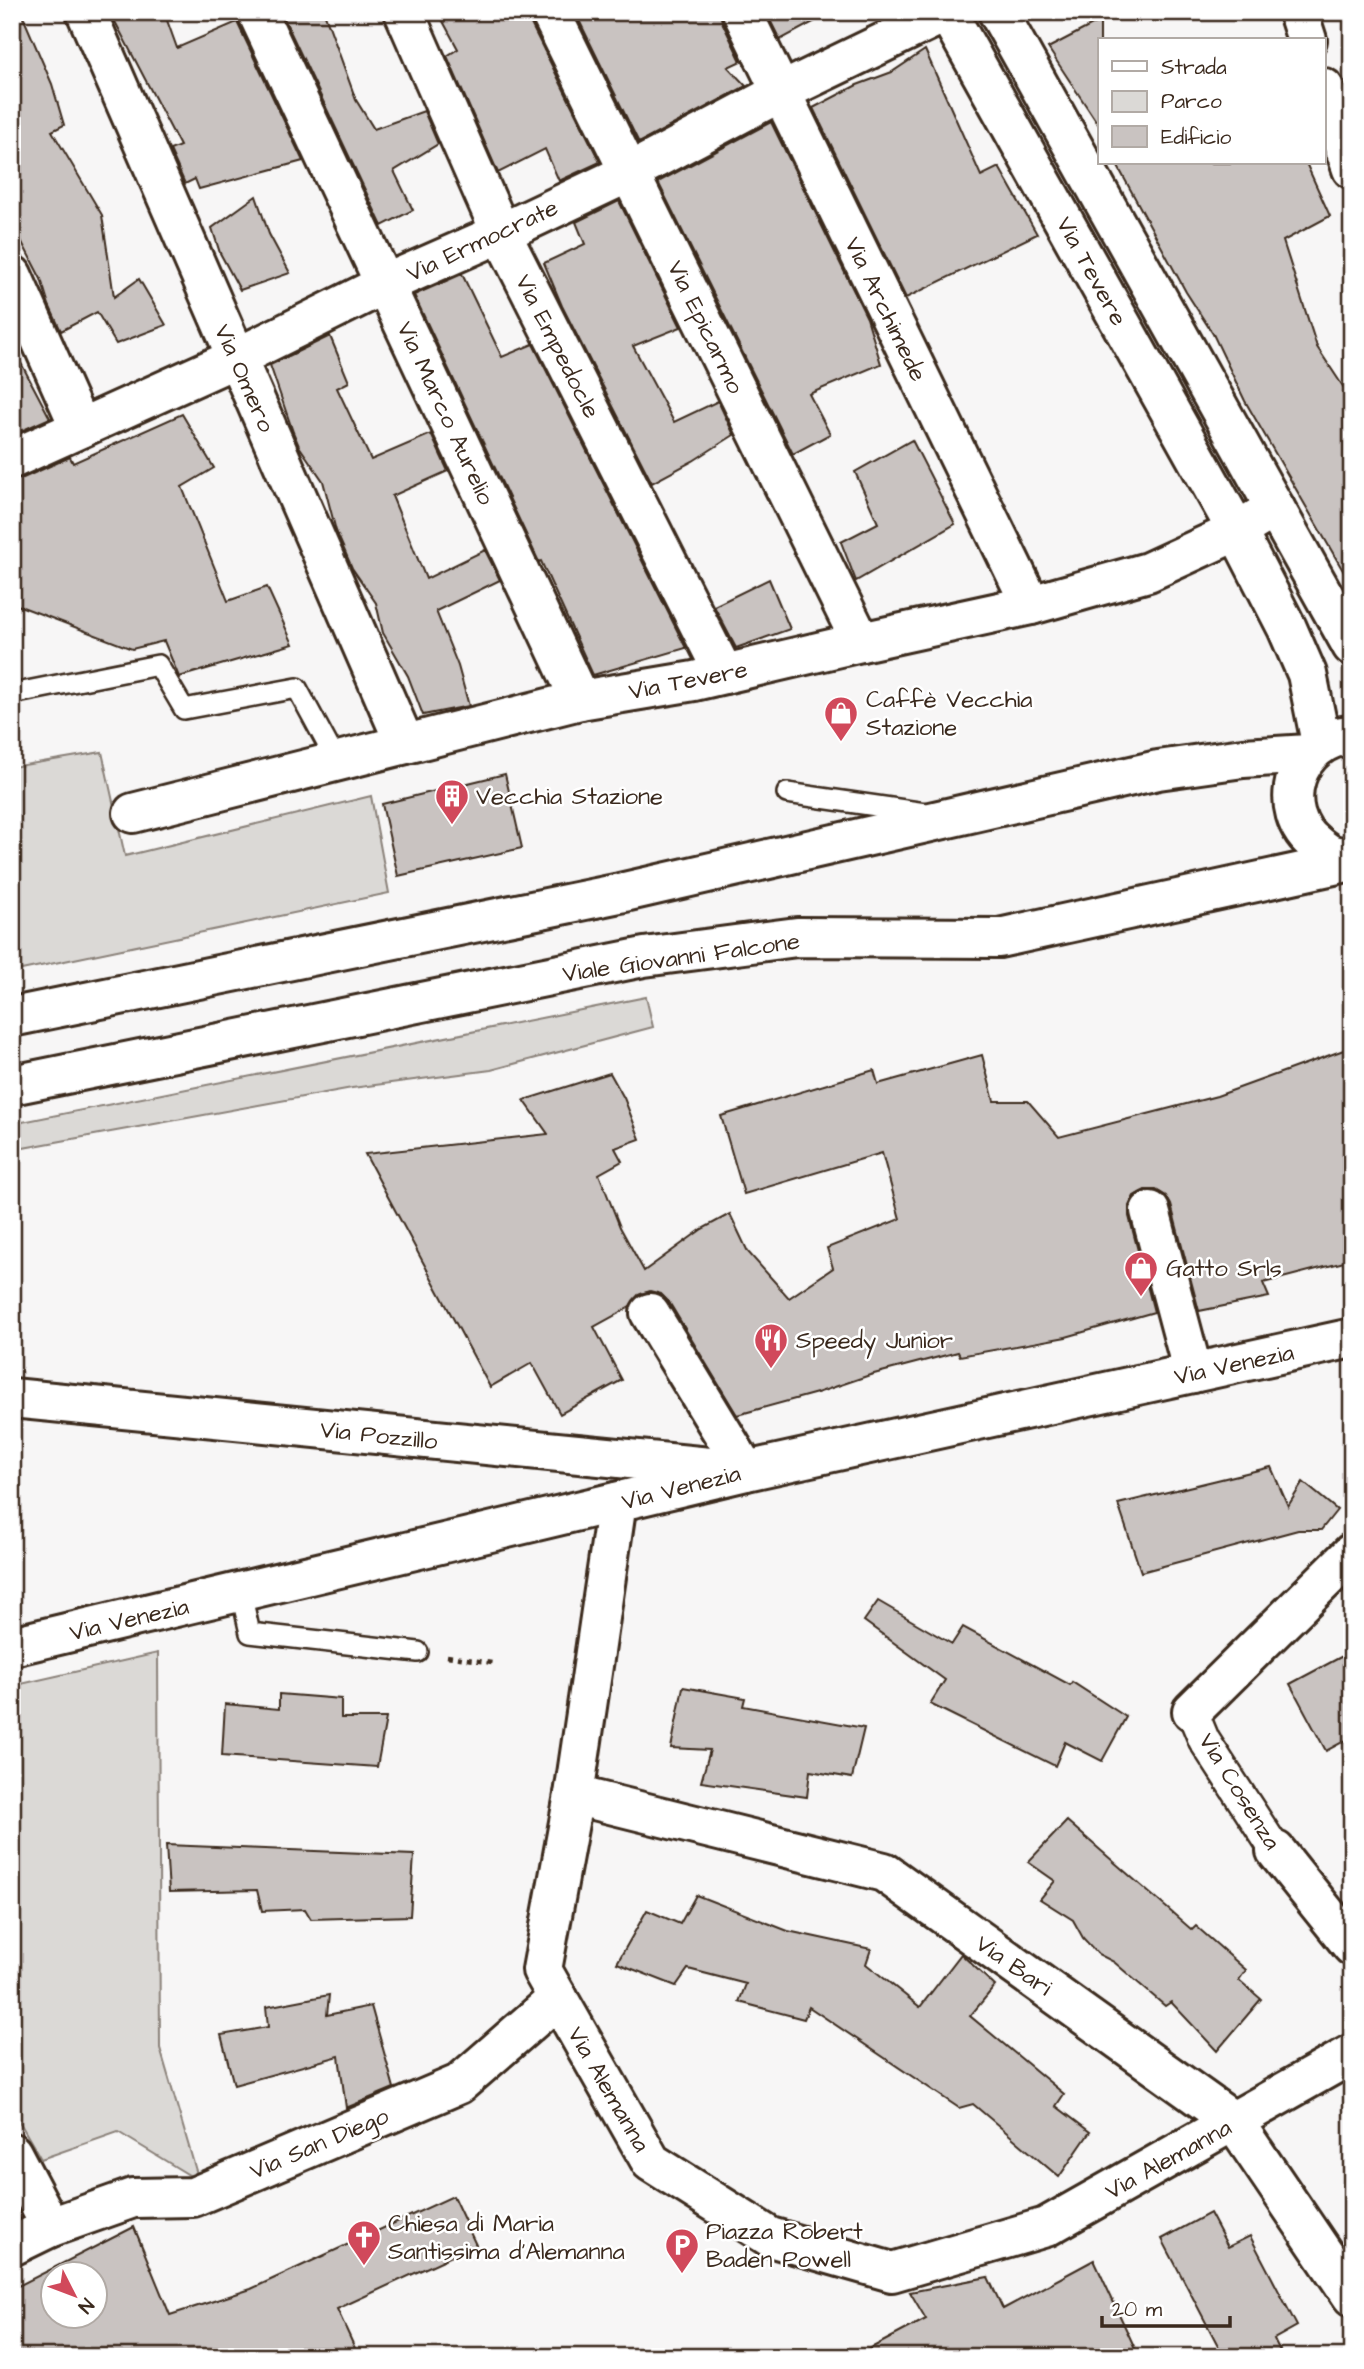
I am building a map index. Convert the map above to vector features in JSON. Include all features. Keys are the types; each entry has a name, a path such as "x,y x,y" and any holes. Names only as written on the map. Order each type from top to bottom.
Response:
{"street":[{"name":"Via Omero","path":"86,12 405,744"},
{"name":"Via Marco Aurelio","path":"257,12 580,700"},
{"name":"Via Empedocle","path":"404,12 501,233 724,674"},
{"name":"Via Epicarmo","path":"550,12 861,642"},
{"name":"Via Archimede","path":"742,12 1031,605"},
{"name":"Via Ermocrate","path":"12,459 236,358 385,285 630,172 781,92 947,12"},
{"name":"Via Tevere","path":"947,12 1237,531 1287,628 1336,740"},
{"name":"Via Tevere","path":"998,12 1352,646"},
{"path":"1298,12 1306,38"},
{"path":"1326,94 1352,169"},
{"path":"12,275 80,428"},
{"name":"Via Tevere","path":"133,813 580,700 694,681 1031,605 1148,572 1237,531 1275,508"},
{"path":"12,1017 620,893 1158,770 1242,758 1336,740"},
{"path":"1336,740 1294,780 1293,810 1305,836 1329,854 1352,859"},
{"name":"Viale Giovanni Falcone","path":"12,1085 644,957 797,937 999,938 1352,859"},
{"path":"1150,1211 1193,1373"},
{"path":"650,1313 746,1471"},
{"name":"Via Venezia","path":"12,1646 746,1471 1352,1338"},
{"name":"Via Pozzillo","path":"12,1398 746,1471"},
{"name":"Via Alemanna","path":"617,1502 574,1795 542,1970 651,2162 770,2237 892,2272 1046,2227 1352,2054"},
{"name":"Via Cosenza","path":"1352,1553 1192,1711 1204,1740 1276,1851 1352,1946"},
{"name":"Via Bari","path":"574,1795 884,1872 1234,2122 1352,2297"},
{"name":"Via San Diego","path":"12,2246 51,2227 133,2198 193,2197 459,2084 558,1998"},
{"path":"12,2154 51,2227"}],"lane":[{"path":"12,694 158,666 184,709 297,688 337,762"},
{"path":"787,793 953,817"},
{"path":"241,1593 250,1633 418,1652"}],"path":[{"path":"418,1652 492,1663"}],"green space":[{"path":"102,752 125,856 371,796 389,893 12,972 12,767"},
{"path":"646,997 653,1027 491,1070 352,1088 12,1150 12,1124"},
{"path":"158,1653 160,2048 199,2181 118,2132 41,2159 12,2109 12,1686"}],"building":[{"path":"12,12 21,12 52,84 64,125 52,131 102,215 114,297 139,279 166,325 116,344 97,312 61,331 41,279 12,223"},
{"path":"110,12 164,12 177,48 237,22 303,161 199,189 195,179 185,184 170,150 180,146"},
{"path":"281,12 324,12 356,100 374,129 424,111 438,144 394,171 413,210 382,226"},
{"path":"438,12 528,12 530,22 600,162 559,181 545,149 498,173 447,56 458,49"},
{"path":"575,12 720,12 722,22 741,61 728,67 746,86 639,143"},
{"path":"766,12 832,12 780,40"},
{"path":"1100,21 1098,124 1048,48"},
{"path":"925,50 981,176 999,167 1037,234 906,298 813,108 857,85 892,72"},
{"path":"771,122 867,318 881,364 809,394 830,434 793,454 658,182"},
{"path":"1117,164 1306,164 1330,216 1283,241 1317,347 1352,400 1352,586 1245,401 1213,334 1186,292"},
{"path":"256,196 269,234 290,273 240,290 220,253 212,228"},
{"path":"619,201 681,327 633,346 674,422 718,401 734,435 652,483 562,306 544,263 585,244 576,222"},
{"path":"462,274 502,357 533,344 686,648 593,675 414,295"},
{"path":"330,336 349,382 337,388 371,460 431,434 448,471 392,496 426,579 485,550 500,580 436,611 458,666 469,706 423,715 408,676 383,633 376,603 352,568 336,531 323,481 299,446 293,432 270,365"},
{"path":"12,346 50,418 12,435"},
{"path":"182,414 214,468 182,487 228,601 267,587 293,644 179,677 164,641 132,649 12,603 12,480 21,479 70,457 73,463"},
{"path":"912,440 955,524 856,581 841,542 878,523 855,472"},
{"path":"769,579 790,629 736,648 714,606"},
{"name":"Vecchia Stazione","path":"505,774 522,848 398,876 382,804"},
{"path":"1352,1047 1352,1260 1263,1283 1269,1297 1199,1311 1171,1205 1166,1196 1156,1190 1145,1190 1134,1196 1129,1206 1129,1216 1154,1312 1066,1337 960,1356 958,1352 737,1415 669,1302 661,1294 650,1291 638,1295 630,1307 594,1327 622,1380 560,1414 532,1363 490,1387 365,1154 548,1134 524,1100 610,1073 624,1098 640,1139 615,1148 622,1161 599,1174 620,1227 644,1271 702,1229 730,1214 748,1252 789,1298 833,1268 827,1248 900,1219 882,1153 744,1194 721,1116 874,1070 878,1084 982,1055 994,1101 1028,1101 1059,1137 1217,1096"},
{"path":"1271,1467 1288,1506 1303,1482 1337,1510 1321,1530 1298,1530 1141,1572 1118,1504"},
{"path":"878,1601 952,1644 963,1627 1070,1685 1072,1682 1126,1717 1102,1761 1065,1742 1055,1766 930,1704 945,1680 864,1621"},
{"path":"1352,1651 1352,1737 1326,1751 1290,1684"},
{"path":"683,1687 745,1698 743,1706 864,1728 852,1778 810,1771 807,1797 701,1782 710,1750 671,1748"},
{"path":"279,1694 341,1699 341,1718 386,1718 377,1767 222,1756 225,1704 279,1709"},
{"path":"1067,1821 1192,1930 1196,1926 1246,1970 1239,1980 1261,1999 1217,2051 1171,2002 1165,2006 1114,1962 1098,1954 1083,1938 1073,1920 1040,1899 1055,1881 1028,1862"},
{"path":"166,1845 414,1855 410,1916 311,1919 305,1909 262,1911 257,1890 169,1892"},
{"path":"696,1895 788,1931 871,1949 866,1964 920,2007 961,1954 995,1986 970,2016 1064,2094 1056,2106 1090,2132 1059,2177 973,2104 959,2108 809,2007 804,2019 739,2002 746,1984 688,1969 676,1986 617,1963 647,1910 680,1924"},
{"path":"329,1995 327,2015 371,2006 394,2088 346,2108 339,2056 234,2085 221,2035 268,2027 266,2007"},
{"path":"453,2196 476,2245 337,2309 359,2357 12,2357 12,2289 38,2276 38,2330 108,2330 108,2260 69,2260 134,2227 170,2315 251,2289"},
{"path":"1210,2213 1228,2247 1250,2236 1297,2326 1274,2339 1283,2357 1224,2357 1162,2239"},
{"path":"1094,2260 1139,2357 854,2357 926,2319 910,2292 988,2277 1003,2309"}],"place":[{"name":"Caffè Vecchia Stazione","path":"841,743"},
{"name":"Vecchia Stazione","path":"452,826"},
{"name":"Gatto Srls","path":"1141,1298"},
{"name":"Speedy Junior","path":"771,1370"},
{"name":"Chiesa di Maria Santissima d'Alemanna","path":"364,2267"},
{"name":"Piazza Robert Baden Powell","path":"682,2275"}]}
